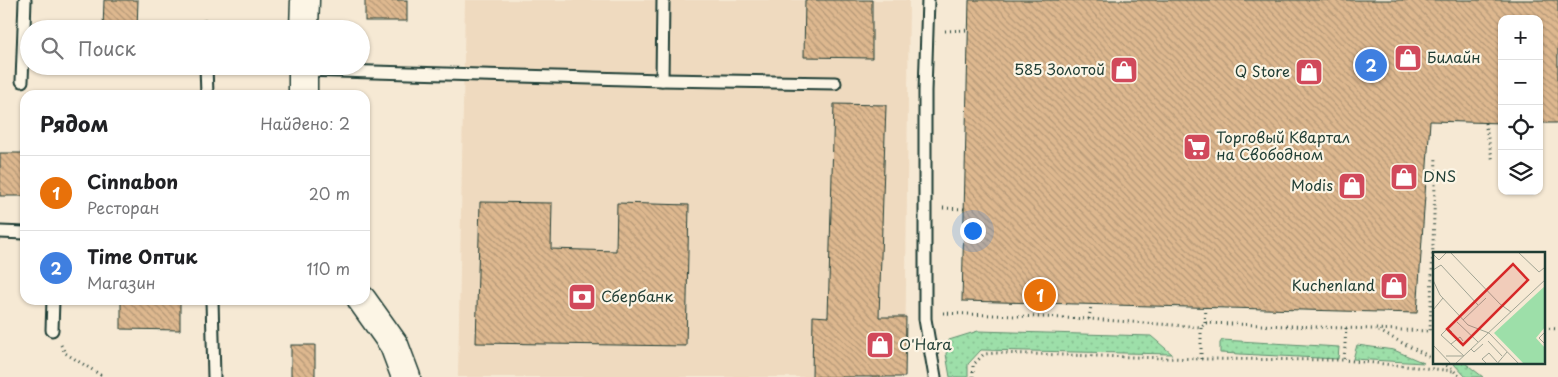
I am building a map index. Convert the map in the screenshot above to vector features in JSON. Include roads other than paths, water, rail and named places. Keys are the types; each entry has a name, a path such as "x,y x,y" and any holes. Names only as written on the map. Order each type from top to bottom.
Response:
{"street":[{"path":"304,20 305,0"},
{"path":"366,305 394,345 406,377"}],"lane":[{"path":"24,20 25,0"},
{"path":"662,80 663,0"},
{"path":"928,0 925,91 925,319 935,377"},
{"path":"22,75 22,81"},
{"path":"206,75 206,90"},
{"path":"303,77 835,82"},
{"path":"0,232 20,234"},
{"path":"52,330 53,305"},
{"path":"212,305 214,377"}],"place":[{"name":"Билайн","path":"1408,58"},
{"name":"Time Оптик","path":"1371,65"},
{"name":"585 Золотой","path":"1124,70"},
{"name":"Q Store","path":"1309,72"},
{"name":"Торговый Квартал на Свободном","path":"1197,147"},
{"name":"DNS","path":"1404,177"},
{"name":"Modis","path":"1352,186"},
{"name":"Kuchenland","path":"1394,286"},
{"name":"Cinnabon","path":"1040,295"},
{"name":"Сбербанк","path":"582,297"},
{"name":"O'Hara","path":"880,345"}]}
